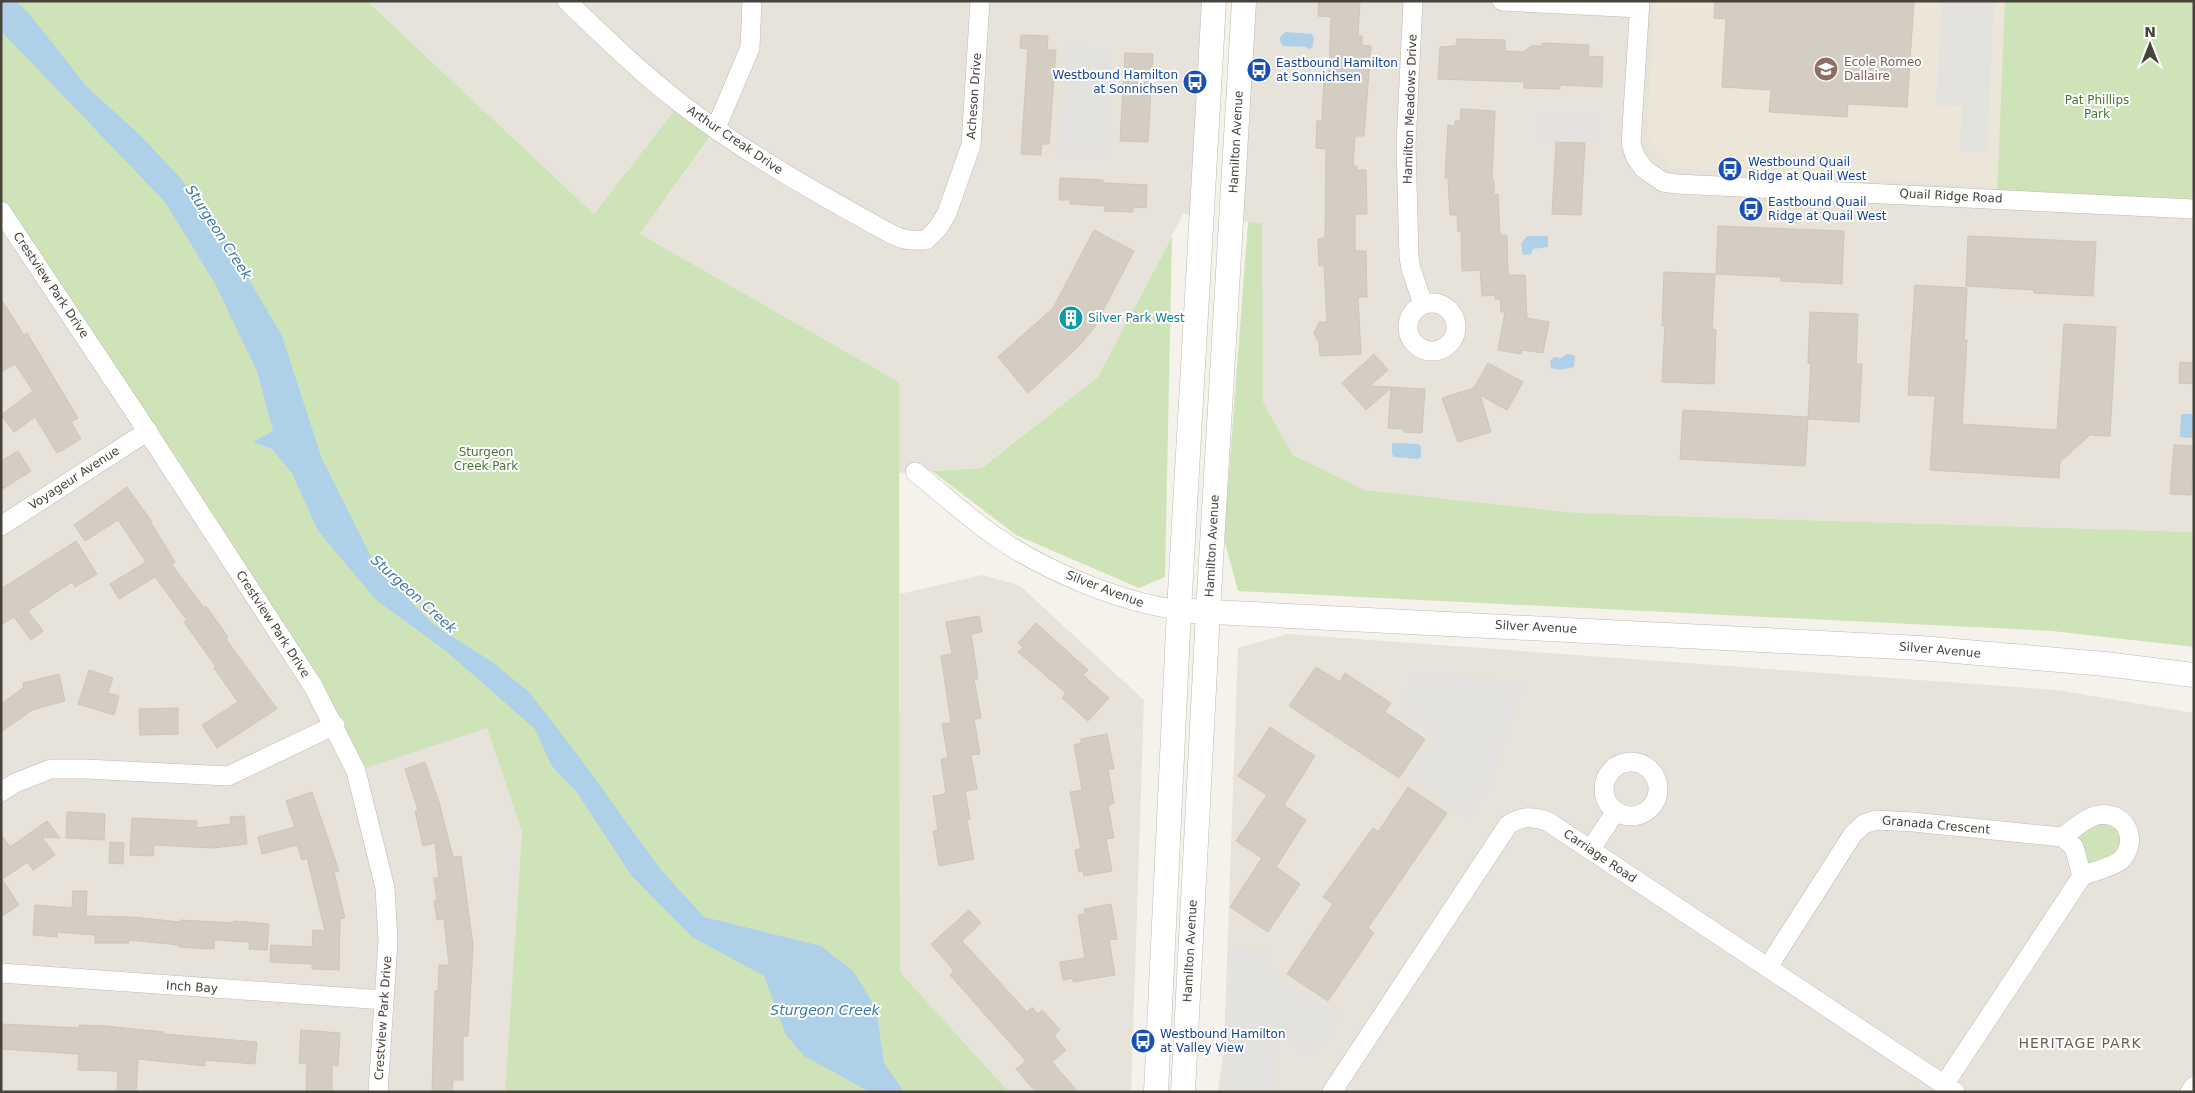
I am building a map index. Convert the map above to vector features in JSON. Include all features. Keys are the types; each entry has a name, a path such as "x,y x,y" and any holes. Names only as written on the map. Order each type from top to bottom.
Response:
{"street":[{"name":"Arthur Creak Drive","path":"567,1 604,38 680,103 716,128 802,185 891,234 905,240 926,240"},
{"path":"716,128 750,48 752,1"},
{"name":"Acheson Drive","path":"926,240 938,228 947,213 971,145 980,1"},
{"path":"1156,1092 1179,610 1214,1"},
{"name":"Hamilton Avenue","path":"1183,1092 1208,612 1244,1"},
{"name":"Hamilton Meadows Drive","path":"1413,1 1406,145 1409,257 1411,269 1423,304"},
{"path":"1502,1 1640,5"},
{"name":"Quail Ridge Road","path":"1640,5 1631,143 1635,156 1644,169 1663,182 1704,186 1861,191 2194,208"},
{"name":"Crestview Park Drive","path":"1,211 148,431 313,686 356,771 385,888 388,942 378,1092"},
{"name":"Voyageur Avenue","path":"1,526 148,431"},
{"name":"Silver Avenue","path":"915,472 975,521 1023,554 1130,601 1179,610 1901,646 2194,675"},
{"path":"1,792 15,783 52,769 228,776 334,725"},
{"path":"1590,850 1616,811"},
{"path":"1949,1088 2082,876 2120,861 2129,849 2130,835 2123,820 2109,814 2096,815 2062,837 2074,847 2082,876"},
{"name":"Carriage Road","path":"1332,1092 1508,825 1523,817 1547,821 1949,1088"},
{"name":"Granada Crescent","path":"1768,967 1853,834 1864,824 1876,820 1913,822 2062,837"},
{"name":"Inch Bay","path":"1,973 384,1000"},
{"path":"2190,1092 2194,1086"}],"shaded area":[{"path":"367,1 1214,1 1202,215 1183,214 1098,377 980,468 899,473 899,382 640,234 716,129 680,103 594,214"},
{"path":"1244,1 2194,1 2194,532 1578,513 1365,490 1293,455 1263,402 1262,223 1232,221"},
{"name":"Ecole Romeo Dallaire","path":"1653,1 2005,1 1997,187 1672,168 1648,138"},
{"path":"1942,1 1994,1 1987,152 1960,152 1962,106 1936,105"},
{"path":"1066,47 1112,49 1106,159 1060,157"},
{"path":"1540,112 1597,115 1597,143 1538,140"},
{"path":"1,211 487,727 522,832 505,1092 1,1092"},
{"path":"982,575 1019,585 1144,700 1131,1092 1009,1092 900,972 900,594"},
{"path":"1288,634 2057,690 2194,713 2194,1092 1218,1092 1224,1046 1238,648"},
{"path":"1414,674 1524,682 1489,786 1469,818 1409,777 1438,733 1400,711"},
{"path":"1232,949 1266,951 1266,968 1341,1016 1312,1056 1275,1032 1273,1092 1225,1089"}],"green space":[{"name":"Sturgeon Creek Park","path":"1,1 367,1 594,214 680,103 716,128 640,234 899,382 900,972 1009,1092 505,1092 522,832 487,728 356,771 1,211"},
{"name":"Pat Phillips Park","path":"2005,1 2194,1 2194,209 1997,198"},
{"path":"1248,222 1262,223 1263,402 1293,455 1365,490 1578,513 2194,532 2194,647 2052,631 1238,591 1224,539"},
{"path":"1172,236 1165,577 1139,588 1016,535 932,471 981,468 1098,377"},
{"path":"2109,814 2129,849 2082,876 2062,837"}],"water":[{"name":"Sturgeon Creek","path":"1,1 15,1 27,11 87,87 141,136 195,194 234,254 282,336 322,459 375,565 433,624 492,662 529,692 577,754 661,870 704,917 821,946 853,971 876,1008 884,1063 904,1092 870,1092 804,1056 786,1035 764,976 692,937 631,875 576,791 551,765 535,729 446,651 376,600 318,531 292,473 272,449 253,442 273,431 257,371 214,282 165,202 1,31"},
{"path":"1285,32 1312,34 1314,39 1312,48 1283,46 1280,37"},
{"path":"1527,236 1548,237 1548,247 1533,249 1531,254 1523,255 1521,244"},
{"path":"1567,354 1575,357 1574,367 1560,370 1551,368 1550,361 1554,357 1561,358"},
{"path":"2181,414 2194,414 2194,438 2180,437"},
{"path":"1392,444 1419,444 1421,447 1421,457 1418,459 1394,457 1392,454"}],"building":[{"path":"1319,1 1360,1 1358,36 1362,36 1362,45 1371,46 1364,136 1355,136 1353,166 1357,166 1357,170 1366,170 1367,214 1355,214 1355,251 1366,251 1367,297 1358,297 1361,354 1320,356 1319,343 1314,333 1319,322 1327,322 1324,265 1319,266 1318,239 1325,238 1326,149 1316,148 1317,121 1322,121 1325,72 1329,72 1331,17 1318,16"},
{"path":"1715,1 1914,1 1907,107 1848,104 1847,117 1769,112 1771,90 1722,87 1726,19 1714,18"},
{"path":"1021,35 1048,36 1047,50 1056,50 1049,144 1042,144 1041,155 1021,154 1028,49 1020,48"},
{"path":"1457,39 1505,40 1505,51 1523,52 1531,46 1542,46 1542,43 1589,45 1588,56 1603,57 1602,87 1560,85 1560,89 1524,88 1524,82 1438,79 1440,47 1456,46"},
{"path":"1125,53 1153,54 1148,142 1120,141"},
{"path":"1461,109 1495,111 1492,178 1494,182 1494,195 1498,194 1500,235 1507,235 1508,275 1525,275 1527,318 1549,322 1543,353 1522,350 1521,354 1498,350 1505,312 1501,312 1500,299 1495,299 1495,295 1482,296 1480,270 1462,271 1461,231 1458,232 1457,215 1450,215 1448,178 1445,178 1448,125 1455,126 1455,121 1460,121"},
{"path":"1556,142 1585,143 1581,215 1552,214"},
{"path":"1060,178 1103,180 1103,183 1147,185 1146,208 1133,207 1133,212 1104,211 1106,206 1070,204 1071,200 1059,200"},
{"path":"1718,226 1844,231 1842,284 1781,281 1781,277 1716,274"},
{"name":"Silver Park West","path":"1094,230 1134,251 1094,328 1079,346 1028,393 998,357 1053,308"},
{"path":"1968,236 2096,242 2093,296 2034,293 2034,290 1966,286"},
{"path":"1664,272 1715,274 1712,329 1716,330 1714,384 1662,382 1665,326 1662,326"},
{"path":"1915,285 1967,288 1964,340 1967,340 1962,424 2057,430 2064,324 2116,327 2110,436 2090,435 2060,462 2059,478 1930,470 1935,396 1908,395"},
{"path":"1,299 24,335 27,333 78,418 71,422 81,439 57,453 35,417 14,432 1,415 33,391 15,364 1,372"},
{"path":"1810,312 1858,314 1856,364 1862,364 1859,422 1808,419 1811,363 1808,363"},
{"path":"1374,354 1388,370 1370,386 1425,389 1422,433 1404,432 1404,429 1388,428 1391,388 1366,410 1342,383"},
{"path":"2180,362 2194,363 2194,384 2179,383"},
{"path":"1488,363 1523,382 1507,410 1480,395 1491,432 1458,442 1442,398 1474,388"},
{"path":"1683,410 1808,417 1805,466 1680,459"},
{"path":"2174,445 2194,446 2191,495 2170,494"},
{"path":"18,451 31,471 1,490 1,461"},
{"path":"127,487 152,522 175,562 172,565 204,608 206,606 228,637 226,639 277,709 217,748 202,725 238,702 184,622 187,620 155,577 119,599 110,584 146,562 118,520 85,541 74,525"},
{"path":"76,541 97,574 75,587 72,582 28,611 43,631 31,640 14,617 1,625 1,589"},
{"path":"979,616 982,632 971,634 978,679 974,679 981,718 974,719 980,754 971,755 977,789 965,791 970,819 967,820 974,859 939,866 933,831 938,830 933,796 946,794 941,759 948,758 942,724 951,723 941,656 952,654 946,622"},
{"path":"1036,623 1088,670 1083,675 1109,698 1088,721 1062,698 1066,693 1018,652 1023,647 1018,643"},
{"path":"1316,667 1340,682 1345,673 1391,703 1385,712 1425,739 1399,778 1289,706"},
{"path":"89,670 113,678 108,693 119,696 114,715 78,704"},
{"path":"59,674 65,701 32,710 1,732 1,704 24,687 23,683"},
{"path":"178,708 178,734 140,735 139,709"},
{"path":"1270,727 1315,756 1284,805 1306,820 1276,867 1300,884 1268,932 1230,907 1262,858 1236,841 1267,795 1238,776"},
{"path":"1107,734 1114,769 1108,769 1114,803 1108,805 1114,838 1106,839 1112,871 1084,876 1083,871 1079,872 1075,850 1080,849 1080,844 1070,792 1082,790 1074,745 1081,743 1081,739"},
{"path":"425,762 439,802 453,857 461,856 473,945 468,1036 463,1036 463,1080 453,1080 452,1092 432,1092 435,991 438,991 439,965 449,965 444,919 437,920 434,901 437,901 434,878 439,878 435,843 423,846 415,811 418,810 405,769"},
{"path":"1408,787 1447,813 1368,928 1374,933 1328,1001 1287,974 1333,904 1323,897 1373,828 1378,832"},
{"path":"312,792 339,871 334,872 345,918 340,919 339,970 312,969 312,964 270,962 271,945 312,947 313,930 325,931 307,858 302,860 297,845 262,854 258,837 295,827 286,801"},
{"path":"67,812 105,814 104,840 66,838"},
{"path":"244,816 247,844 212,848 154,845 153,856 130,855 132,818 197,821 196,828 231,824 230,817"},
{"path":"47,821 60,838 42,837 55,855 33,870 28,862 2,879 19,905 1,917 1,834 10,847"},
{"path":"110,842 124,843 123,864 109,863"},
{"path":"73,891 87,891 86,916 132,917 180,922 180,920 233,923 234,921 269,924 267,950 249,949 250,942 214,940 214,949 179,947 179,945 129,940 129,943 95,943 95,935 57,932 57,937 33,935 35,905 72,908"},
{"path":"1111,904 1117,939 1109,940 1115,975 1073,982 1073,978 1063,980 1060,962 1085,958 1078,915 1085,914 1084,909"},
{"path":"969,910 981,923 962,941 1027,1012 1032,1007 1038,1014 1042,1010 1060,1030 1054,1036 1066,1050 1052,1062 1078,1092 1036,1092 1016,1069 1026,1061 950,975 954,971 931,944"},
{"path":"1,1024 79,1028 79,1025 106,1026 164,1032 163,1034 257,1042 255,1064 205,1060 205,1066 138,1059 136,1092 117,1092 118,1071 78,1070 79,1054 1,1049"},
{"path":"301,1030 340,1033 338,1066 332,1065 332,1092 306,1092 307,1064 299,1063"}],"place":[{"name":"Ecole Romeo Dallaire","path":"1826,69"},
{"name":"Eastbound Hamilton at Sonnichsen","path":"1259,70"},
{"name":"Westbound Hamilton at Sonnichsen","path":"1195,82"},
{"name":"Westbound Quail Ridge at Quail West","path":"1730,169"},
{"name":"Eastbound Quail Ridge at Quail West","path":"1751,209"},
{"name":"Silver Park West","path":"1071,318"},
{"name":"Westbound Hamilton at Valley View","path":"1143,1041"}],"district":[{"name":"HERITAGE PARK","path":"2080,1043"}]}
